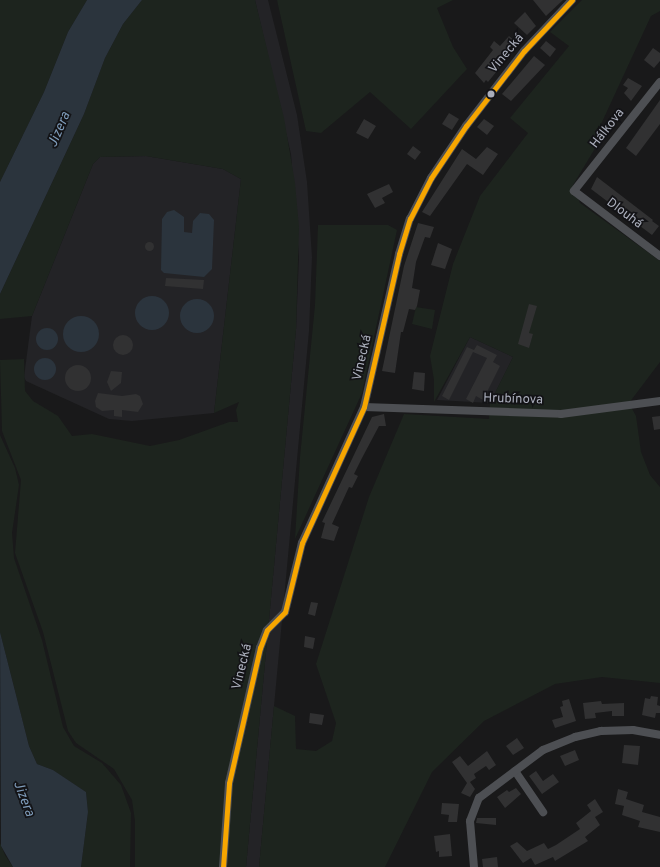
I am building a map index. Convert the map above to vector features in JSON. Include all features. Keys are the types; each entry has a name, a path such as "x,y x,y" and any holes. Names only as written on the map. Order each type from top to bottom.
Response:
{"street":[{"name":"Vinecká","path":"223,867 229,783 235,751 263,637 267,630 285,612 302,543 364,407 399,254 419,198 453,145 493,89 524,51 572,0"},
{"name":"Hálkova","path":"574,192 660,82"},
{"name":"Dlouhá","path":"574,192 660,256"},
{"name":"Hrubínova","path":"364,407 561,414 660,401"},
{"path":"474,867 470,821 479,798 543,750 588,734 623,730 660,735"},
{"path":"515,771 543,812"}],"shaded area":[{"path":"0,0 87,0 68,32 44,92 0,182"},
{"path":"142,0 255,0 284,118 295,183 299,227 296,330 246,867 135,867 135,821 132,800 114,769 76,743 68,731 43,632 15,553 21,480 2,431 0,360 24,359 25,391 33,401 58,416 72,436 92,434 150,446 179,440 229,422 238,422 236,410 239,402 214,413 241,179 223,169 146,156 100,157 93,164 32,316 0,319 0,294 84,114 105,58 123,24"},
{"path":"255,0 268,0 297,115 307,182 312,257 309,331 259,867 246,867 296,330 299,257 291,154"},
{"path":"277,0 453,0 437,8 453,47 467,69 411,129 370,92 321,133 306,131"},
{"path":"582,0 660,0 660,11 651,16 596,135 597,145 573,185 580,203 660,261 660,362 629,403 636,416 641,452 650,475 660,487 660,683 602,677 555,684 484,721 432,772 385,867 259,867 274,706 295,716 296,749 316,751 332,741 336,723 316,664 369,497 404,414 489,419 490,403 513,357 470,337 434,402 434,380 430,356 453,264 480,196 528,133 510,118 569,46 550,32"},
{"path":"146,156 223,169 241,179 214,413 132,421 109,419 26,381 24,377 32,316 93,164 100,157"},
{"path":"318,225 388,225 397,230 362,393 295,539 300,457 315,305"},
{"path":"416,307 435,310 432,329 412,324"},
{"path":"470,337 513,357 490,403 437,400"},
{"path":"0,435 15,468 19,485 12,533 14,558 42,640 63,727 74,746 102,763 121,785 131,813 130,867 81,867 88,812 86,792 53,770 37,764 29,746 0,632"},
{"path":"0,843 5,855 13,867 0,867"}],"water":[{"name":"Jizera","path":"87,0 142,0 123,24 105,58 84,114 0,294 0,182 44,92 68,32"},
{"path":"174,210 184,217 184,232 192,233 193,221 200,213 209,214 214,220 212,269 204,277 164,273 161,270 162,219 167,212"},
{"path":"155,296 164,301 168,306 168,320 164,325 159,329 149,330 145,329 136,320 135,310 136,306 145,297"},
{"path":"200,299 209,304 213,309 213,323 209,328 204,332 194,333 190,332 181,323 180,313 181,309 190,300"},
{"path":"81,316 94,321 99,334 94,347 81,352 68,347 63,334 68,321"},
{"path":"47,328 55,331 58,339 55,347 47,350 39,347 36,339 39,331"},
{"path":"45,358 53,361 56,369 53,377 45,380 37,377 34,369 37,361"},
{"name":"Jizera","path":"0,632 29,746 37,764 53,770 86,792 88,812 81,867 13,867 1,846"}],"building":[{"path":"533,0 563,0 546,16"},
{"path":"525,12 536,26 527,35 514,23"},
{"path":"509,36 519,44 488,82 486,80 484,83 475,73 493,50 490,47 494,41 500,46"},
{"path":"546,41 556,49 550,57 540,48"},
{"path":"653,48 660,53 660,61 654,68 644,60"},
{"path":"534,56 545,65 511,101 502,94"},
{"path":"628,78 642,86 631,101 624,93 628,88 623,85"},
{"path":"660,100 660,124 636,156 626,148"},
{"path":"449,113 459,119 452,130 442,124"},
{"path":"364,119 376,126 368,139 356,133"},
{"path":"484,119 494,126 487,135 477,127"},
{"path":"610,121 616,125 604,140 598,136"},
{"path":"413,146 421,152 415,160 407,154"},
{"path":"487,147 498,154 483,175 467,164 430,216 422,212 462,149 476,159"},
{"path":"597,177 659,226 652,235 591,189"},
{"path":"389,184 393,192 382,198 385,203 375,208 367,194"},
{"path":"418,223 434,227 430,238 425,237 416,262 412,288 420,290 417,306 415,310 409,309 403,332 401,332 395,373 382,371 404,266"},
{"path":"147,242 151,242 153,246 151,250 147,250 145,248 145,244"},
{"path":"438,243 452,249 445,269 431,265"},
{"path":"166,278 204,280 203,289 165,286"},
{"path":"529,304 537,306 529,333 533,334 529,348 518,344"},
{"path":"123,335 130,338 133,345 130,352 123,355 116,352 113,345 116,338"},
{"path":"477,345 497,355 493,362 500,366 483,400 476,396 473,403 466,399 487,358 473,352 449,400 442,396 467,347 474,350"},
{"path":"78,365 87,369 91,378 87,387 78,391 69,387 65,378 69,369"},
{"path":"111,371 122,372 121,383 111,391 107,382"},
{"path":"414,372 425,373 424,391 412,389"},
{"path":"98,393 122,396 136,394 140,396 143,404 138,412 122,410 122,417 114,416 114,410 102,411 96,407 95,401"},
{"path":"384,414 386,426 379,426 354,474 358,476 352,488 349,487 332,524 339,527 334,541 321,538 325,523 322,522 372,417"},
{"path":"660,416 660,429 654,430 652,417"},
{"path":"311,602 318,603 315,616 308,614"},
{"path":"305,636 315,638 313,649 304,647"},
{"path":"651,696 658,697 657,705 660,706 660,713 656,713 655,718 642,715 645,698 650,699"},
{"path":"569,699 576,721 555,728 552,720 563,717 560,707 563,706 562,701"},
{"path":"601,701 602,704 624,703 624,716 612,716 612,711 595,713 596,718 585,719 583,703"},
{"path":"310,713 324,715 322,725 309,723"},
{"path":"517,738 524,748 513,755 506,746"},
{"path":"624,745 640,746 638,765 622,763"},
{"path":"575,750 579,760 565,766 560,756"},
{"path":"487,751 496,765 489,770 486,766 474,774 476,778 470,782 475,789 470,797 461,793 467,783 452,762 460,756 468,766"},
{"path":"536,771 543,781 553,774 559,782 542,794 529,776"},
{"path":"516,788 521,794 505,808 497,797 507,790 509,792"},
{"path":"618,789 628,792 626,799 644,805 642,812 660,817 660,832 638,827 640,821 622,815 624,806 615,804"},
{"path":"595,799 603,812 595,817 600,825 585,837 588,841 555,861 553,857 535,865 531,858 523,863 510,846 517,842 527,851 544,843 548,849 556,845 580,829 576,823 591,811 587,805"},
{"path":"442,803 459,804 457,822 448,822 449,815 441,814"},
{"path":"477,818 496,818 496,825 476,823"},
{"path":"450,834 452,856 439,857 439,851 436,852 434,836"},
{"path":"497,857 498,867 483,867 482,859"}],"transit line":[{"path":"223,867 229,783 260,648 267,630 285,612 302,543 364,407 399,254 410,219 431,178 466,126 524,51 572,0"}]}
